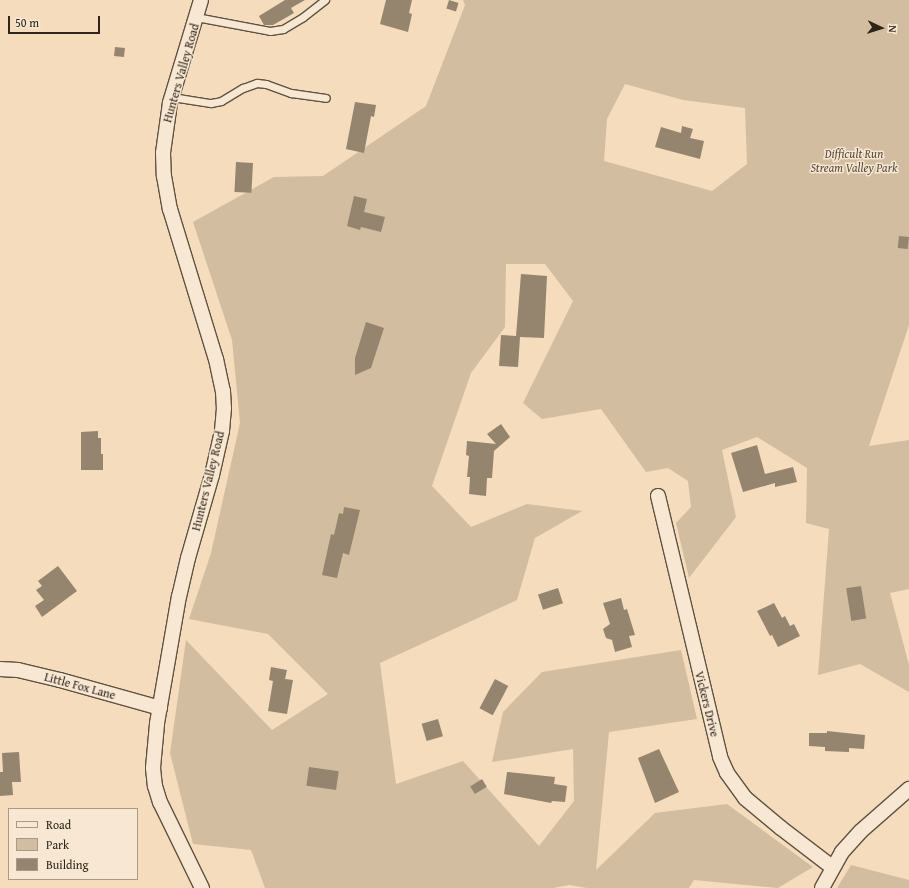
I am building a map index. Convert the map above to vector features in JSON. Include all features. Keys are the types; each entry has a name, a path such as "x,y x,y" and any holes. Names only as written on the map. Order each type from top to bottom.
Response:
{"street":[{"name":"Hunters Valley Road","path":"201,0 172,96 163,153 167,196 216,359 223,391 224,408 222,431 212,475 188,558 179,596 153,751 155,786 160,802 202,888"},
{"name":"Vickers Drive","path":"658,496 720,757 727,773 745,798 832,867"},
{"name":"Little Fox Lane","path":"0,669 18,670 60,680 160,708"},
{"path":"822,888 832,867 861,831 909,789"}],"lane":[{"path":"196,17 270,31 283,29 303,17 325,0"},
{"path":"172,96 210,103 221,101 243,88 257,83 266,84 291,93 326,98"}],"green space":[{"name":"Difficult Run Stream Valley Park","path":"463,0 909,0 909,325 869,446 909,440 909,589 890,593 909,665 909,692 860,664 818,675 829,529 806,523 807,468 757,437 722,450 736,517 689,578 676,523 691,507 688,481 668,468 646,472 601,409 542,419 523,403 573,301 545,264 506,264 505,327 471,373 432,486 471,527 527,504 582,511 535,538 517,600 380,663 396,784 463,761 539,846 574,801 573,749 492,762 503,712 542,672 681,650 697,719 609,732 596,870 655,813 727,804 813,867 778,888 694,880 689,888 587,888 569,885 553,888 265,888 251,850 193,844 170,753 186,640 272,730 328,694 268,634 189,619 211,553 240,423 232,340 193,222 274,177 323,176 426,106 465,5","holes":["625,84 683,100 745,108 747,164 712,191 604,161 607,119"]},
{"path":"851,865 909,880 909,888 837,888"}],"building":[{"path":"285,0 305,0 291,8 294,13 273,25 264,25 259,16"},
{"path":"386,0 412,0 409,13 412,14 408,32 380,24"},
{"path":"449,0 459,3 456,12 446,9"},
{"path":"115,47 125,48 124,57 114,56"},
{"path":"355,102 376,105 374,117 371,116 364,153 346,149"},
{"path":"682,126 693,129 690,138 704,141 700,159 655,147 661,127 681,133"},
{"path":"236,162 253,163 251,193 234,192"},
{"path":"354,196 367,199 364,212 385,217 381,232 361,227 360,230 347,226"},
{"path":"899,236 909,237 908,249 898,248"},
{"path":"521,274 547,276 544,338 520,337 518,367 499,366 501,335 516,336"},
{"path":"366,322 384,328 371,368 355,375 355,358"},
{"path":"501,424 510,437 494,451 492,478 487,478 486,496 469,494 470,477 467,477 469,456 466,455 467,441 496,444 487,434"},
{"path":"98,431 98,438 101,438 103,470 81,470 81,432"},
{"path":"757,445 765,474 793,467 797,482 775,487 775,483 743,492 731,453"},
{"path":"344,507 360,510 349,555 343,553 337,578 322,575 331,534 334,535 339,513 343,514"},
{"path":"58,566 77,591 42,617 35,606 44,600 36,590 42,586 38,581"},
{"path":"861,586 866,619 851,621 846,588"},
{"path":"558,588 563,603 543,610 538,594"},
{"path":"621,598 624,610 627,609 635,635 629,636 632,647 615,652 612,640 606,638 603,629 610,624 603,603"},
{"path":"774,603 782,618 785,616 790,626 794,624 800,636 778,647 772,635 770,636 757,611"},
{"path":"271,667 287,670 285,679 293,680 287,714 268,711 273,681 269,680"},
{"path":"495,679 508,686 493,715 480,708"},
{"path":"438,719 443,736 427,741 422,724"},
{"path":"827,731 865,735 864,749 849,748 849,752 825,751 825,747 809,746 809,733 827,733"},
{"path":"659,749 679,792 655,803 638,758"},
{"path":"19,752 21,782 12,782 13,795 0,796 0,772 3,772 2,753"},
{"path":"309,767 339,771 336,790 306,786"},
{"path":"507,772 555,777 554,784 567,786 565,802 552,801 551,803 504,794"},
{"path":"482,779 487,787 475,794 470,786"}]}
